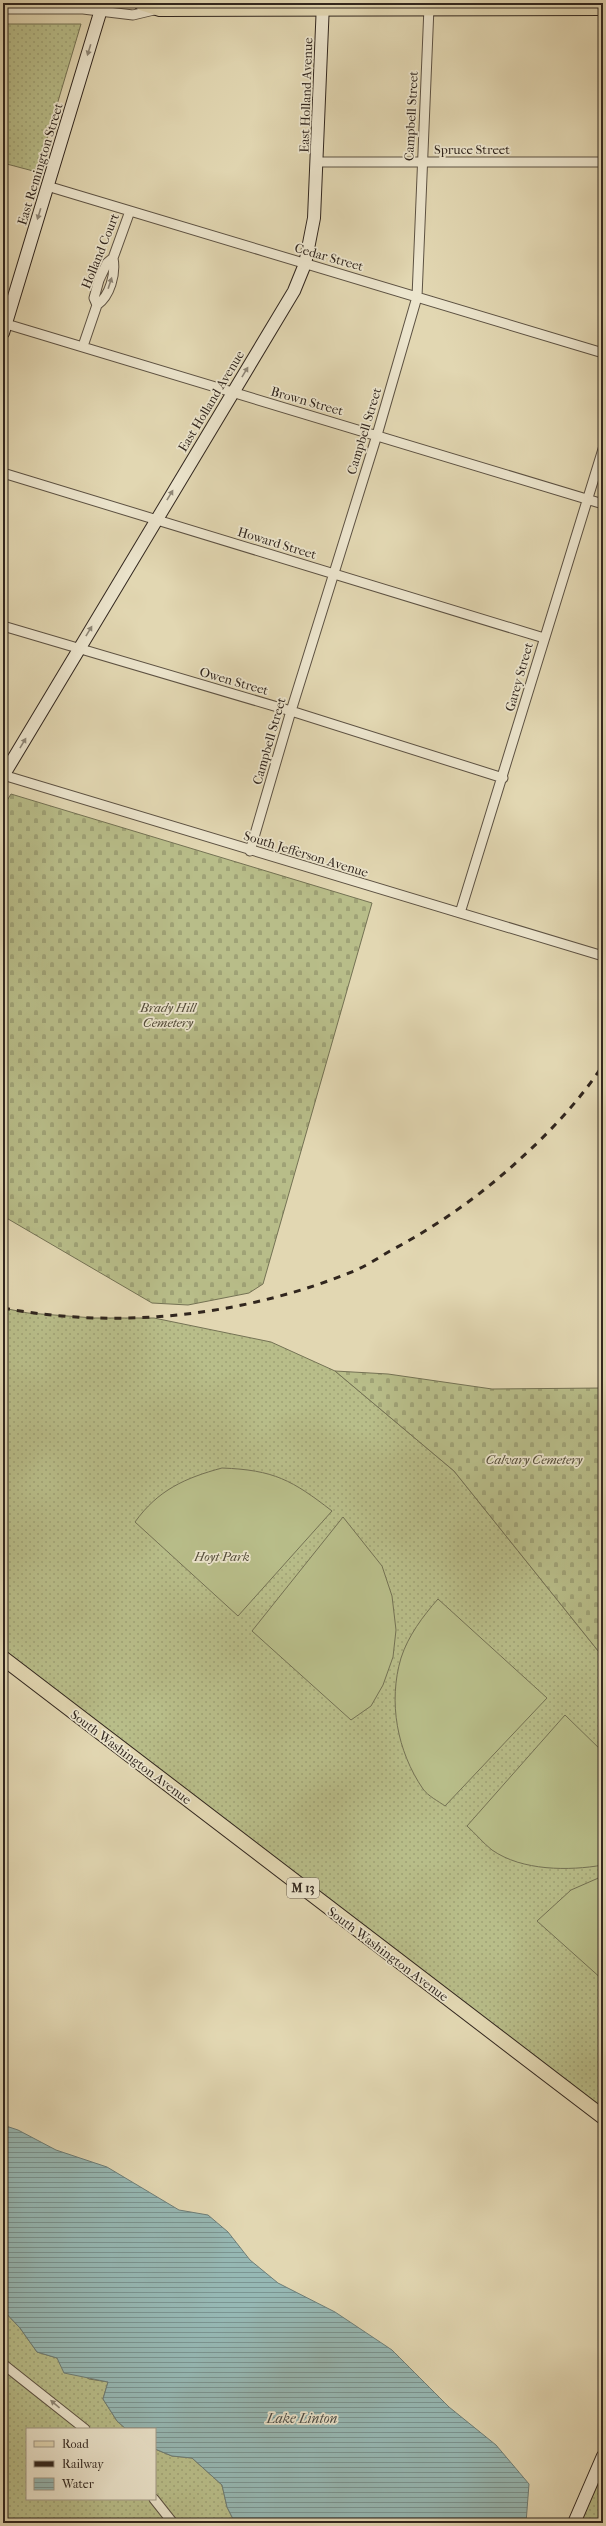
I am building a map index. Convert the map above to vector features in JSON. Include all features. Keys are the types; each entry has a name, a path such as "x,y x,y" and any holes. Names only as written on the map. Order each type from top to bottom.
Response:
{"main road":[{"path":"141,3 160,9 323,5 603,8"},
{"name":"East Holland Avenue","path":"3,776 155,520 294,291 305,264 314,218 318,162 323,5"},
{"name":"East Remington Street","path":"4,327 102,8"},
{"name":"South Washington Avenue","path":"3,1658 603,2117"},
{"path":"574,2523 603,2456"}],"street":[{"name":"Campbell Street","path":"250,851 291,711 377,435 417,297 429,7"},
{"path":"3,9 102,8 133,15 160,9"},
{"name":"Spruce Street","path":"318,162 603,162"},
{"name":"Cedar Street","path":"47,186 603,353"},
{"name":"Holland Court","path":"83,346 97,305 94,298 99,280 107,263 113,258 130,211"},
{"name":"Brown Street","path":"4,327 83,346 232,393 377,435 603,504"},
{"name":"Garey Street","path":"460,913 503,778 544,638 603,449"},
{"name":"Howard Street","path":"3,473 544,638"},
{"name":"Owen Street","path":"3,626 291,711 503,778"},
{"name":"South Jefferson Avenue","path":"3,776 603,956"},
{"path":"3,2364 84,2428"},
{"path":"155,2500 173,2523"}],"green space":[{"path":"3,24 81,24 37,172 3,163"},
{"name":"Brady Hill Cemetery","path":"11,794 372,903 263,1284 249,1293 188,1305 152,1303 3,1216 3,807"},
{"name":"Hoyt Park","path":"3,1308 28,1313 94,1318 154,1318 271,1342 335,1371 454,1471 603,1657 603,2117 3,1658"},
{"name":"Calvary Cemetery","path":"335,1371 388,1374 492,1389 603,1388 603,1657 454,1471"},
{"path":"222,1468 256,1471 282,1479 305,1491 332,1511 238,1616 135,1522 153,1501 163,1493 184,1481"},
{"path":"343,1517 382,1566 392,1596 396,1630 393,1657 383,1685 371,1706 351,1720 252,1631"},
{"path":"438,1599 547,1698 445,1806 425,1792 414,1774 401,1742 395,1709 397,1675 404,1650 416,1627"},
{"path":"565,1715 603,1752 603,1865 576,1868 546,1868 531,1866 504,1857 492,1850 467,1826"},
{"path":"603,1876 603,1980 537,1921 571,1890"},
{"path":"3,2310 20,2328 37,2352 57,2358 89,2379 108,2382 103,2399 117,2421 125,2428 26,2428 26,2500 156,2500 156,2449 172,2456 192,2458 222,2485 227,2507 235,2523 3,2523"},
{"path":"603,2456 603,2523 574,2523"}],"water":[{"name":"Lake Linton","path":"3,2125 18,2130 56,2150 107,2167 179,2210 208,2215 228,2232 250,2260 278,2283 335,2312 392,2350 449,2407 496,2445 529,2484 526,2523 235,2523 227,2507 222,2485 192,2458 172,2456 156,2449 156,2428 125,2428 117,2421 103,2399 108,2382 64,2373 57,2358 37,2352 20,2328 3,2310"}],"railway":[{"path":"3,1308 47,1315 91,1318 136,1318 181,1315 269,1299 354,1271 441,1221 489,1186 519,1160 553,1127 585,1091 603,1065"}]}
